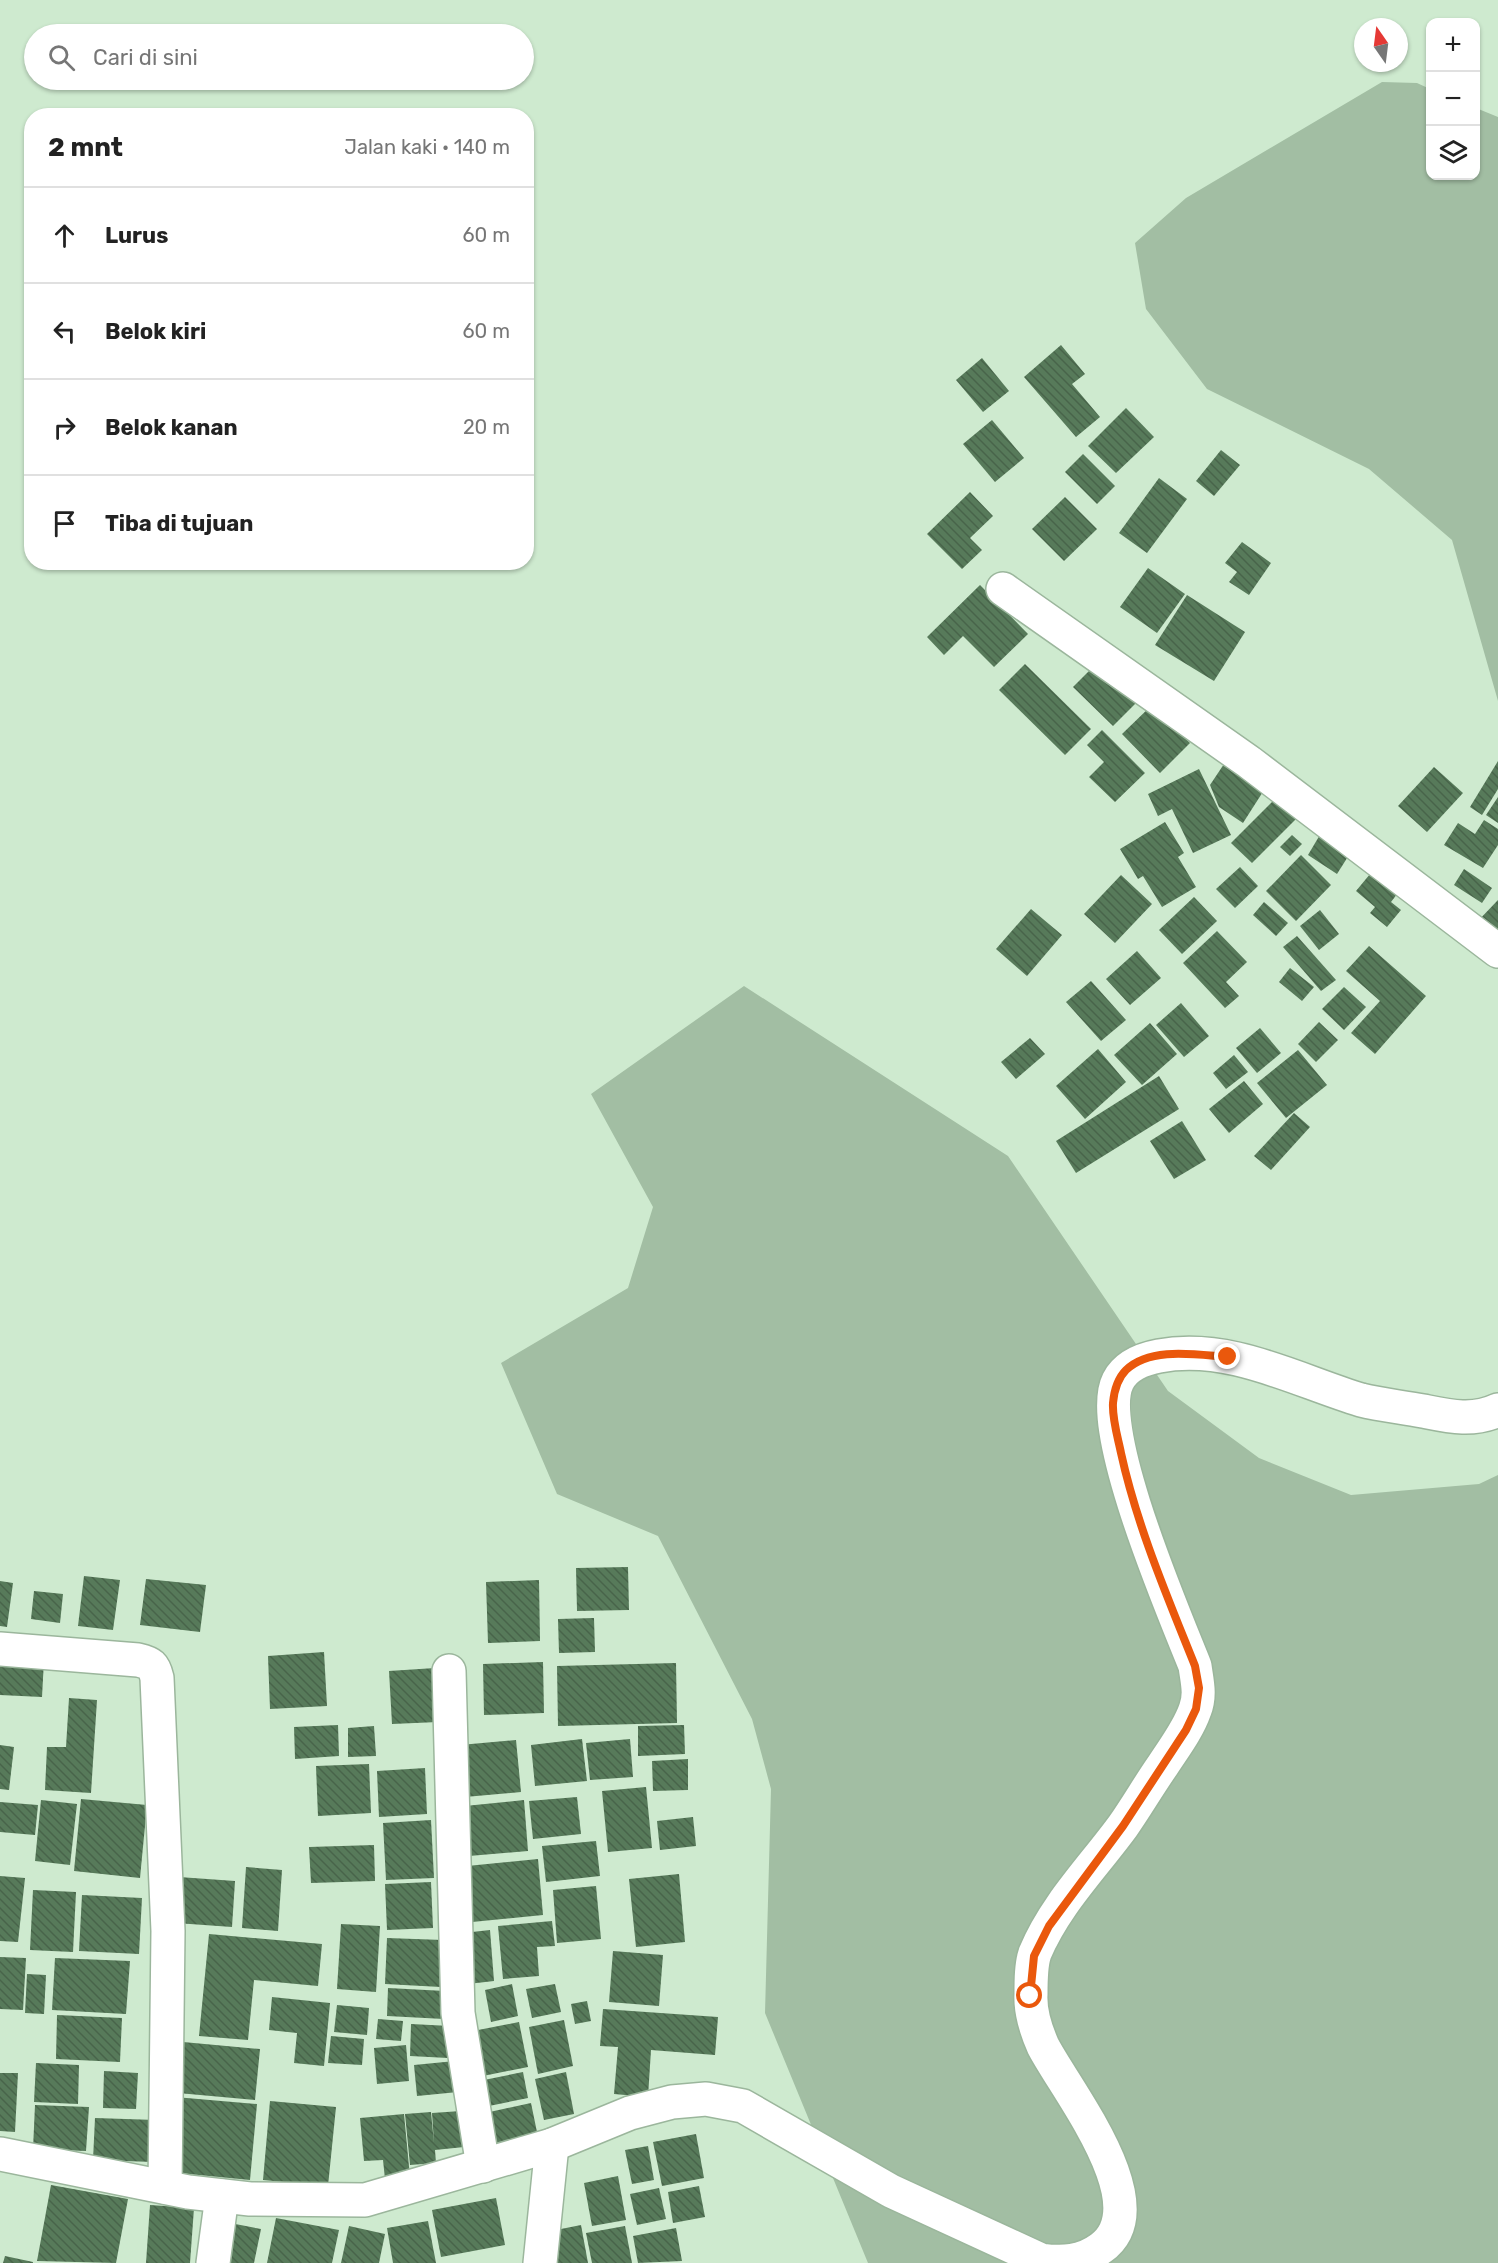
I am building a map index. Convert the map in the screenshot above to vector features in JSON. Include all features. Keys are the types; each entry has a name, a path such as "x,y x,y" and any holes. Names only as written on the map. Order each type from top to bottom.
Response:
{"street":[{"path":"1003,589 1249,762 1498,951"},
{"path":"0,2154 222,2196 250,2199 365,2200 552,2145 630,2113 672,2102 705,2099 743,2106 891,2191 1041,2260 1065,2263 1091,2256 1111,2241 1120,2213 1116,2190 1101,2144 1087,2115 1044,2047 1034,2022 1030,1996 1034,1956 1049,1926 1123,1826 1186,1730 1196,1709 1199,1688 1195,1666 1139,1520 1126,1473 1113,1404 1118,1382 1127,1369 1146,1359 1176,1353 1228,1357 1285,1372 1362,1400 1463,1419 1498,1410"},
{"path":"0,1649 138,1660 150,1662 155,1667 168,1931 165,2187"},
{"path":"449,1671 458,2013 483,2166"},
{"path":"540,2263 552,2145"},
{"path":"213,2263 222,2196"}],"green space":[{"path":"1382,82 1417,83 1426,87 1426,180 1480,180 1480,110 1498,117 1498,701 1452,540 1369,469 1207,389 1146,309 1135,243 1186,198"},
{"path":"744,986 1008,1156 1168,1391 1259,1458 1351,1495 1479,1484 1498,1475 1498,2263 868,2263 765,2013 771,1789 752,1719 658,1536 557,1494 501,1363 628,1288 653,1207 591,1094"}],"building":[{"path":"1061,345 1085,374 1072,384 1100,417 1076,437 1024,377"},
{"path":"982,358 1009,391 983,412 956,380"},
{"path":"1126,408 1154,437 1116,473 1088,446"},
{"path":"992,420 1024,458 995,482 963,444"},
{"path":"1221,450 1240,465 1214,496 1196,481"},
{"path":"1083,454 1115,486 1097,504 1065,472"},
{"path":"1159,478 1187,499 1147,553 1119,533"},
{"path":"970,492 993,516 970,538 982,550 962,569 927,534"},
{"path":"1065,497 1097,529 1064,561 1032,529"},
{"path":"1242,542 1271,563 1249,595 1229,582 1237,572 1225,563"},
{"path":"1148,568 1185,594 1157,633 1120,607"},
{"path":"980,585 1028,634 994,667 963,636 944,655 927,637"},
{"path":"1187,595 1245,632 1214,681 1155,645"},
{"path":"1097,663 1136,703 1113,726 1073,687"},
{"path":"1025,664 1091,729 1065,755 999,690"},
{"path":"1152,705 1190,743 1160,773 1122,734"},
{"path":"1102,730 1145,773 1115,802 1089,777 1104,762 1087,745"},
{"path":"1226,761 1266,787 1243,823 1219,807 1210,785"},
{"path":"1498,761 1498,789 1482,815 1470,807"},
{"path":"1434,767 1463,793 1427,832 1398,806"},
{"path":"1199,769 1231,835 1193,853 1172,809 1158,816 1148,794"},
{"path":"1498,797 1498,823 1486,815"},
{"path":"1276,798 1297,818 1252,863 1231,843"},
{"path":"1484,820 1498,829 1498,845 1483,868 1444,845 1458,823 1475,834"},
{"path":"1165,822 1184,853 1178,857 1196,887 1162,907 1143,876 1138,879 1120,849"},
{"path":"1324,828 1354,847 1337,874 1308,855"},
{"path":"1292,835 1302,844 1290,856 1280,847"},
{"path":"1301,855 1331,885 1296,921 1266,891"},
{"path":"1240,867 1258,886 1235,908 1216,889"},
{"path":"1375,868 1401,889 1391,902 1401,910 1387,927 1370,913 1375,907 1356,891"},
{"path":"1464,869 1492,888 1482,903 1454,885"},
{"path":"1121,875 1152,904 1115,943 1084,914"},
{"path":"1194,897 1217,921 1182,954 1159,930"},
{"path":"1498,900 1498,944 1476,923"},
{"path":"1264,902 1288,923 1276,936 1253,915"},
{"path":"1031,909 1062,935 1027,976 996,949"},
{"path":"1320,910 1339,934 1319,950 1300,926"},
{"path":"1217,931 1247,962 1226,982 1239,996 1225,1008 1183,963"},
{"path":"1297,936 1336,980 1321,991 1283,947"},
{"path":"1369,946 1426,996 1375,1054 1351,1033 1380,1001 1346,971"},
{"path":"1137,951 1161,978 1130,1005 1106,979"},
{"path":"1290,968 1314,987 1302,1001 1279,982"},
{"path":"1091,981 1126,1020 1101,1041 1066,1002"},
{"path":"1344,987 1366,1007 1344,1030 1322,1009"},
{"path":"1181,1003 1209,1036 1184,1057 1156,1025"},
{"path":"1319,1022 1338,1040 1316,1062 1298,1044"},
{"path":"1150,1023 1177,1054 1142,1085 1114,1055"},
{"path":"1260,1028 1281,1053 1257,1073 1236,1048"},
{"path":"1030,1038 1045,1054 1016,1079 1001,1062"},
{"path":"1098,1049 1126,1082 1085,1119 1056,1086"},
{"path":"1298,1050 1327,1085 1286,1118 1257,1083"},
{"path":"1234,1055 1248,1072 1226,1089 1213,1073"},
{"path":"1159,1076 1179,1109 1076,1173 1056,1141"},
{"path":"1244,1081 1263,1104 1229,1133 1209,1109"},
{"path":"1294,1113 1310,1127 1271,1170 1254,1156"},
{"path":"1182,1121 1206,1160 1174,1179 1150,1141"},
{"path":"628,1567 629,1610 577,1611 576,1568"},
{"path":"84,1576 120,1580 113,1630 78,1626"},
{"path":"146,1579 206,1585 200,1632 140,1625"},
{"path":"539,1580 540,1641 488,1643 486,1582"},
{"path":"0,1581 13,1583 7,1627 0,1626"},
{"path":"34,1591 63,1594 60,1623 31,1619"},
{"path":"594,1618 595,1652 559,1653 558,1619"},
{"path":"324,1652 327,1706 270,1709 268,1656"},
{"path":"0,1658 44,1660 42,1697 0,1695"},
{"path":"543,1662 544,1713 484,1715 483,1664"},
{"path":"676,1663 677,1723 558,1726 557,1666"},
{"path":"435,1668 438,1722 392,1724 389,1671"},
{"path":"69,1698 97,1700 91,1793 45,1790 47,1747 66,1747"},
{"path":"338,1725 339,1756 295,1759 294,1727"},
{"path":"684,1725 685,1754 638,1756 638,1726"},
{"path":"374,1726 376,1756 348,1757 348,1728"},
{"path":"582,1739 587,1781 535,1786 531,1745"},
{"path":"630,1739 633,1777 590,1780 586,1743"},
{"path":"516,1740 521,1792 465,1797 460,1745"},
{"path":"0,1745 14,1747 9,1790 0,1789"},
{"path":"688,1759 688,1790 653,1791 652,1761"},
{"path":"369,1764 371,1813 318,1816 316,1766"},
{"path":"425,1768 427,1814 379,1817 377,1771"},
{"path":"646,1787 652,1848 608,1852 602,1791"},
{"path":"577,1797 581,1834 533,1839 529,1801"},
{"path":"81,1799 147,1805 140,1878 74,1871"},
{"path":"41,1800 77,1804 70,1865 35,1861"},
{"path":"524,1800 528,1851 469,1856 465,1806"},
{"path":"0,1802 38,1805 35,1835 0,1832"},
{"path":"693,1817 696,1846 660,1850 657,1821"},
{"path":"431,1820 434,1878 386,1880 383,1823"},
{"path":"596,1841 600,1876 546,1882 542,1846"},
{"path":"374,1845 375,1881 311,1883 309,1847"},
{"path":"538,1859 543,1915 462,1923 457,1867"},
{"path":"246,1867 282,1870 278,1931 242,1928"},
{"path":"679,1874 685,1942 636,1947 629,1879"},
{"path":"0,1876 25,1878 18,1942 0,1941"},
{"path":"179,1877 235,1881 232,1927 176,1923"},
{"path":"431,1882 433,1928 387,1930 385,1884"},
{"path":"596,1886 601,1939 557,1943 553,1890"},
{"path":"33,1890 76,1892 73,1952 30,1950"},
{"path":"82,1895 142,1898 139,1954 79,1951"},
{"path":"552,1921 555,1946 537,1947 539,1976 503,1979 498,1926"},
{"path":"341,1924 380,1926 376,1992 337,1989"},
{"path":"490,1930 494,1981 468,1984 463,1933"},
{"path":"209,1934 322,1944 318,1986 254,1980 248,2040 199,2036"},
{"path":"387,1938 443,1940 441,1987 385,1984"},
{"path":"613,1951 663,1955 659,2006 609,2002"},
{"path":"0,1957 26,1958 23,2010 0,2009"},
{"path":"55,1958 130,1961 126,2014 52,2010"},
{"path":"27,1974 46,1975 44,2014 25,2013"},
{"path":"512,1984 518,2016 491,2022 485,1990"},
{"path":"555,1984 561,2012 532,2018 526,1989"},
{"path":"388,1988 445,1991 444,2019 387,2016"},
{"path":"272,1997 330,2003 324,2066 294,2063 297,2033 269,2030"},
{"path":"587,2001 591,2021 575,2024 571,2004"},
{"path":"337,2005 369,2008 367,2035 334,2032"},
{"path":"603,2009 718,2017 715,2055 651,2050 648,2097 614,2094 618,2047 600,2046"},
{"path":"57,2015 122,2018 120,2062 56,2059"},
{"path":"378,2019 403,2021 401,2041 376,2039"},
{"path":"564,2020 573,2066 538,2074 529,2027"},
{"path":"519,2022 528,2067 478,2077 468,2032"},
{"path":"411,2024 450,2026 448,2058 410,2056"},
{"path":"331,2036 364,2039 362,2065 328,2063"},
{"path":"183,2042 260,2049 255,2100 178,2093"},
{"path":"406,2045 409,2081 377,2084 374,2048"},
{"path":"455,2061 458,2092 417,2096 414,2065"},
{"path":"36,2063 79,2065 78,2104 34,2102"},
{"path":"104,2071 138,2073 136,2109 103,2108"},
{"path":"523,2072 528,2098 484,2107 479,2081"},
{"path":"566,2072 574,2114 544,2120 535,2079"},
{"path":"0,2073 18,2073 15,2132 0,2131"},
{"path":"175,2097 257,2104 250,2180 168,2172"},
{"path":"270,2101 336,2107 328,2186 263,2180"},
{"path":"531,2103 538,2137 492,2146 485,2113"},
{"path":"35,2105 89,2107 86,2151 33,2149"},
{"path":"461,2111 464,2147 435,2150 436,2163 410,2165 405,2114 431,2112 434,2143 432,2113"},
{"path":"404,2114 410,2177 385,2179 383,2160 364,2161 360,2118"},
{"path":"95,2118 156,2120 154,2162 93,2160"},
{"path":"696,2134 704,2178 662,2186 653,2142"},
{"path":"648,2146 654,2180 632,2184 625,2150"},
{"path":"618,2176 626,2220 592,2226 584,2183"},
{"path":"51,2185 128,2199 116,2263 37,2261"},
{"path":"699,2186 705,2217 673,2223 668,2192"},
{"path":"659,2188 666,2219 637,2225 630,2194"},
{"path":"496,2198 505,2245 441,2257 432,2210"},
{"path":"150,2205 194,2208 190,2263 146,2263"},
{"path":"276,2218 339,2230 332,2263 267,2263"},
{"path":"428,2221 436,2263 393,2263 387,2228"},
{"path":"225,2222 261,2229 254,2263 228,2263"},
{"path":"581,2225 588,2263 558,2263 551,2231"},
{"path":"349,2226 385,2234 379,2263 341,2263"},
{"path":"625,2226 632,2263 592,2263 586,2233"},
{"path":"676,2228 682,2261 638,2263 633,2236"},
{"path":"5,2256 33,2262 33,2263 3,2263"}],"route":[{"path":"1030,1996 1034,1956 1049,1926 1083,1877 1123,1826 1186,1730 1196,1709 1199,1688 1195,1666 1139,1520 1126,1473 1113,1404 1118,1382 1127,1369 1146,1359 1176,1353 1228,1357"}]}
